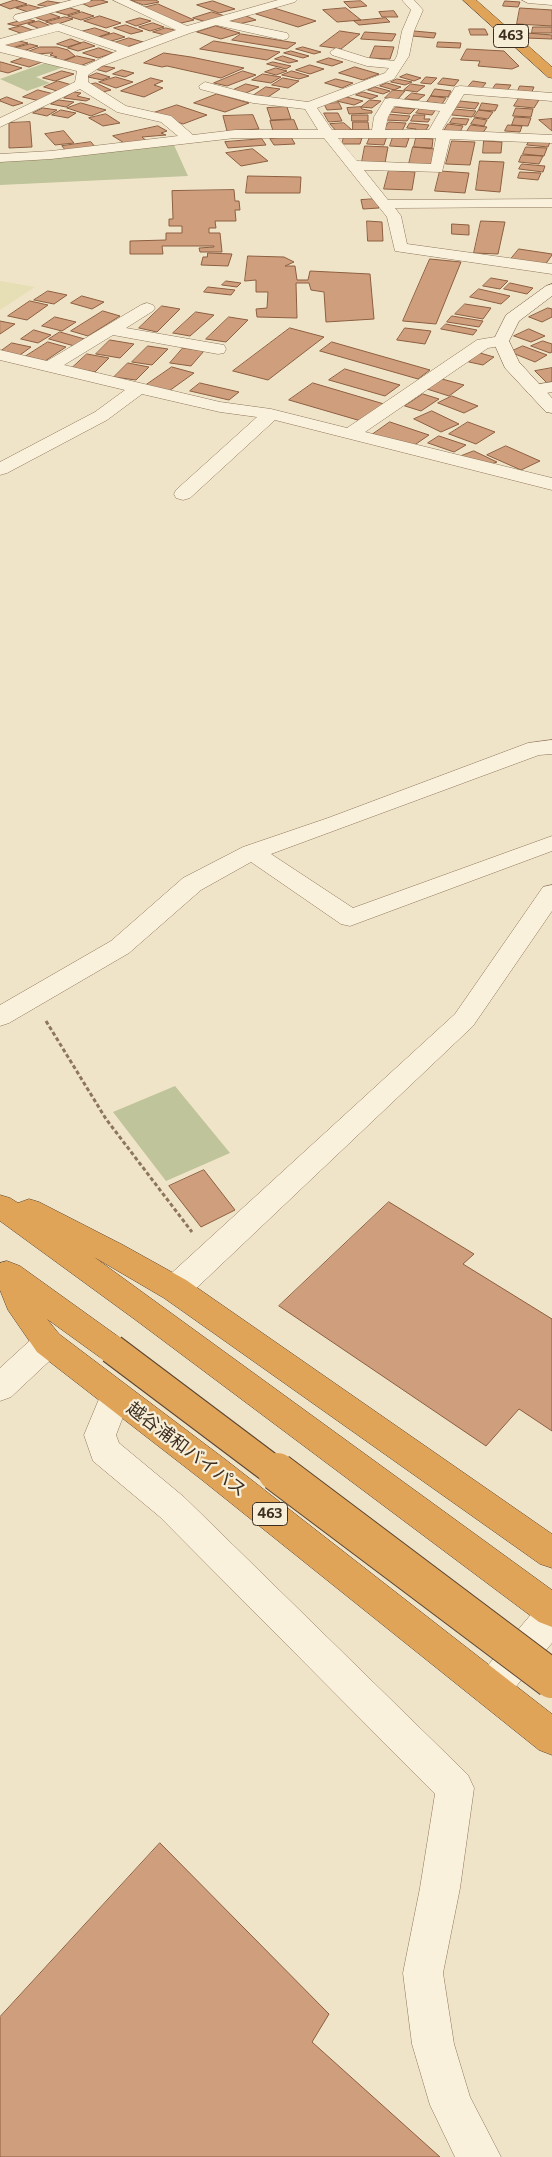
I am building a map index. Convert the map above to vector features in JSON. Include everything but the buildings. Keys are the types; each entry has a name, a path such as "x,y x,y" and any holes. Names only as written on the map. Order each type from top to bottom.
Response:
{"highway":[{"name":"463","path":"469,0 552,74"},
{"path":"0,1197 49,1219 175,1289 552,1553"},
{"path":"0,1206 148,1312 552,1611"},
{"name":"越谷浦和バイパス","path":"4,1270 23,1310 48,1343 214,1470 552,1737"},
{"name":"越谷浦和バイパス","path":"4,1270 552,1679"}],"street":[{"path":"8,21 85,0"},
{"path":"119,0 186,30"},
{"path":"81,84 82,73 98,63 186,30 291,0"},
{"path":"205,86 253,99 309,106 390,76 403,56 408,31 417,10 408,0"},
{"path":"528,0 552,2"},
{"path":"216,22 283,36"},
{"path":"0,43 58,27 128,52"},
{"path":"0,48 87,70"},
{"path":"336,52 367,62 398,65"},
{"path":"0,59 19,53"},
{"path":"0,123 81,84"},
{"path":"81,84 122,108 166,119 191,140"},
{"path":"354,165 437,169 439,134 448,108 460,90 552,97"},
{"path":"507,111 515,94"},
{"path":"378,134 380,117 390,102 448,108"},
{"path":"309,106 328,134 394,216 400,248 552,269"},
{"path":"0,158 51,155 235,134 439,134 498,132 552,139"},
{"path":"384,204 552,203"},
{"path":"552,289 512,318 501,341 511,364 543,389 552,408"},
{"path":"51,366 147,308"},
{"path":"111,330 218,349"},
{"path":"351,433 483,344 501,341"},
{"path":"0,355 51,366 137,389 220,407 271,414 552,484"},
{"path":"0,469 101,416 137,389"},
{"path":"182,494 271,414"},
{"path":"0,1017 120,947 192,884 252,852 336,823 536,748 552,747"},
{"path":"252,852 350,918 552,843"},
{"path":"175,1289 464,1020 552,893"},
{"path":"0,1388 48,1343"},
{"path":"115,1396 100,1435 105,1451 172,1507 455,1788 440,1888 423,1973 433,2044 451,2104 480,2157"},
{"path":"491,1689 552,1616"}],"path":[{"path":"33,999 106,1119 211,1256"}],"shaded area":[{"path":"0,281 35,287 0,310"}],"green space":[{"path":"45,63 64,67 36,77 50,83 27,91 0,79"},
{"path":"174,145 188,176 0,185 0,159"},
{"path":"175,1086 230,1153 166,1181 113,1112"}]}
